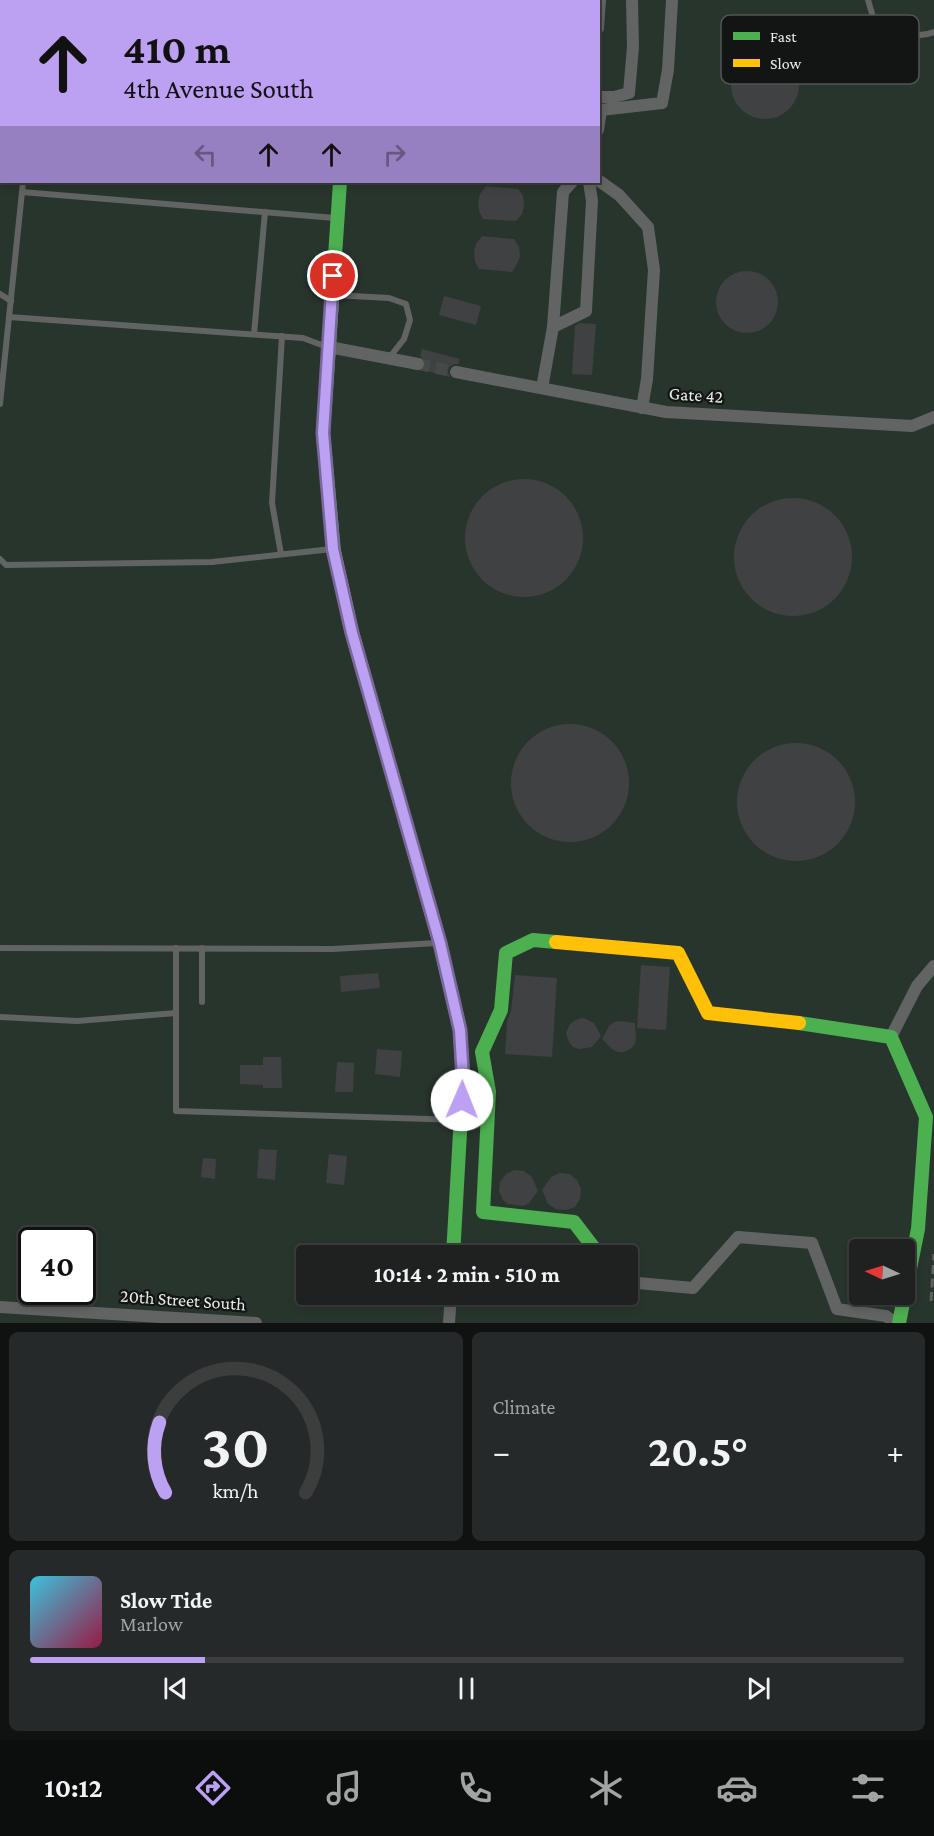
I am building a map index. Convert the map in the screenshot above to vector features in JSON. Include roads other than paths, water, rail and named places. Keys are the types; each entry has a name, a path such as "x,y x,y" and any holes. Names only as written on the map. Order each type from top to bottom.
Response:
{"street":[{"path":"600,97 614,97 629,93 633,47 632,0"},
{"path":"600,110 662,103 668,70 672,0"},
{"path":"600,181 619,195 648,227 654,270 647,379 642,408"},
{"path":"339,183 323,433 333,549 352,633 440,943 460,1030 463,1079 454,1245"},
{"path":"542,388 553,327 563,192 571,183"},
{"path":"553,327 586,311 592,201 589,183"},
{"path":"329,347 418,364"},
{"name":"Gate 42","path":"456,372 666,412 912,426 934,417"},
{"path":"592,1245 574,1222 483,1212 489,1092 482,1052 501,1010 506,953 533,940 678,953 708,1013 781,1020 891,1036"},
{"path":"891,1036 917,986 934,966"},
{"path":"638,1283 693,1288 738,1237 812,1243 837,1309 886,1316 897,1323 918,1229 926,1117 891,1036"},
{"path":"449,1323 450,1305"},
{"name":"20th Street South","path":"0,1307 180,1321 256,1323"}],"lane":[{"path":"868,0 872,15"},
{"path":"919,35 924,36 934,32"},
{"path":"0,404 23,183"},
{"path":"22,192 337,219"},
{"path":"254,334 265,213"},
{"path":"0,294 11,300"},
{"path":"332,295 389,298 406,304 410,320 404,339 389,359"},
{"path":"9,317 282,336 303,338 329,347"},
{"path":"281,554 272,503 282,336"},
{"path":"0,560 6,565 20,566 212,562 333,549"},
{"path":"0,948 333,949 440,943"},
{"path":"176,948 176,1112 460,1120"},
{"path":"202,948 202,1002"},
{"path":"0,1017 77,1021 176,1013"}],"tunnel":[{"path":"418,364 456,372"}],"railway":[{"path":"931,1301 934,1254"}]}
